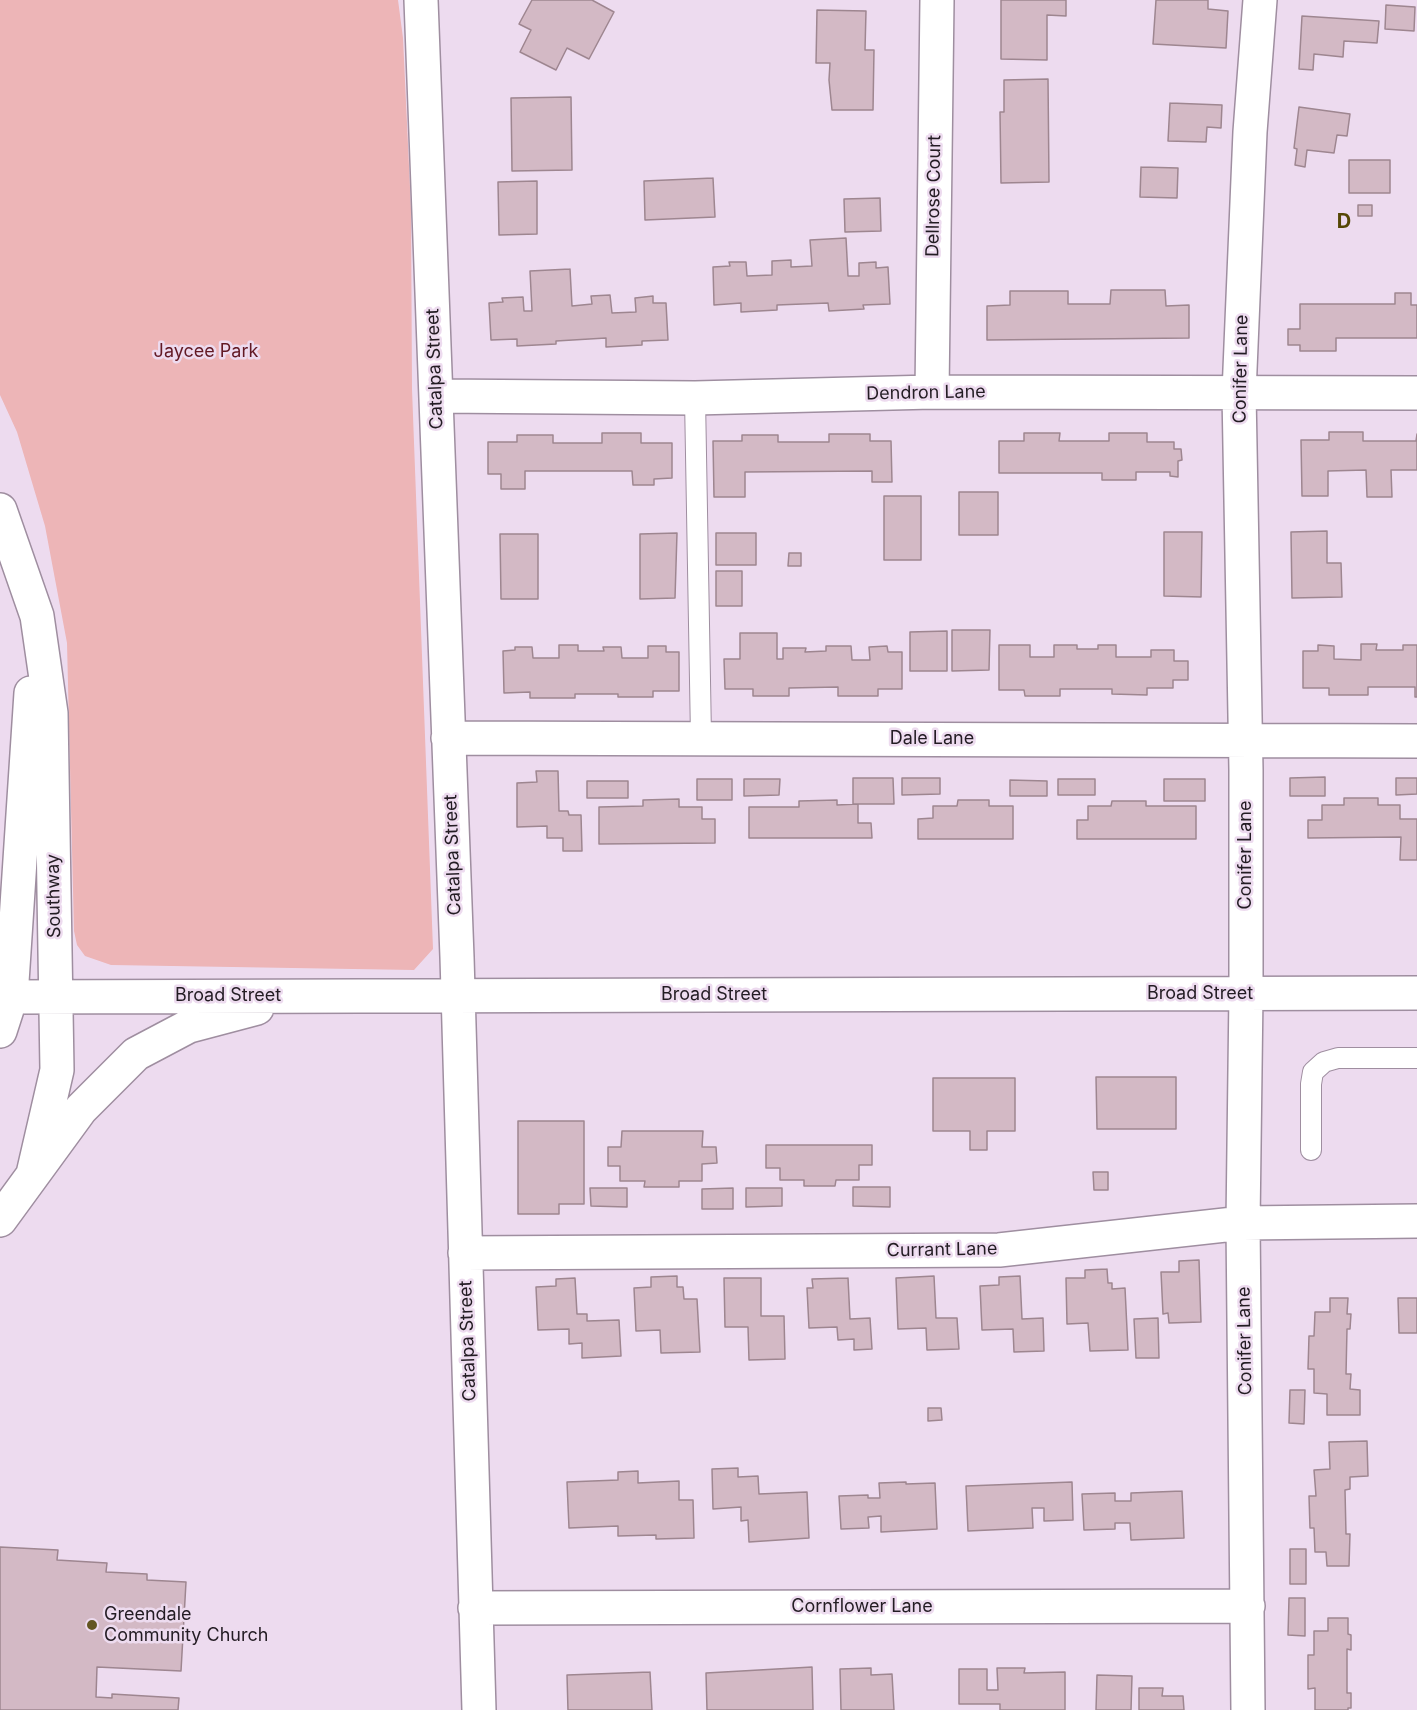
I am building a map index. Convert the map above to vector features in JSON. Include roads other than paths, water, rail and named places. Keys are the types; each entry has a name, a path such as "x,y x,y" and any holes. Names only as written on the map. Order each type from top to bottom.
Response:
{"street":[{"name":"Catalpa Street","path":"421,0 458,995 479,1710"},
{"name":"Dellrose Court","path":"932,392 937,0"},
{"name":"Conifer Lane","path":"1248,1710 1243,1223 1246,993 1245,741 1239,393 1250,132 1260,0"},
{"name":"Dendron Lane","path":"435,396 695,398 932,392 1417,393"},
{"name":"Southway","path":"0,510 37,616 51,713 57,1070 33,1174"},
{"name":"Southway","path":"0,1031 11,998 37,616"},
{"name":"Dale Lane","path":"448,738 1417,741"},
{"name":"Broad Street","path":"11,998 1417,993"},
{"name":"Southway","path":"0,1220 81,1109 136,1054 189,1026 305,996"},
{"name":"Currant Lane","path":"465,1253 999,1250 1243,1223 1417,1221"},
{"name":"Cornflower Lane","path":"475,1608 1248,1606"}],"lane":[{"path":"695,398 701,737"},
{"path":"1311,1150 1311,1084 1313,1072 1324,1062 1338,1058 1417,1058"}],"place":[{"name":"Greendale Community Church","path":"92,1625"}],"district":[{"name":"D","path":"1344,222"}],"park label":[{"name":"Jaycee Park","path":"206,352"}]}
